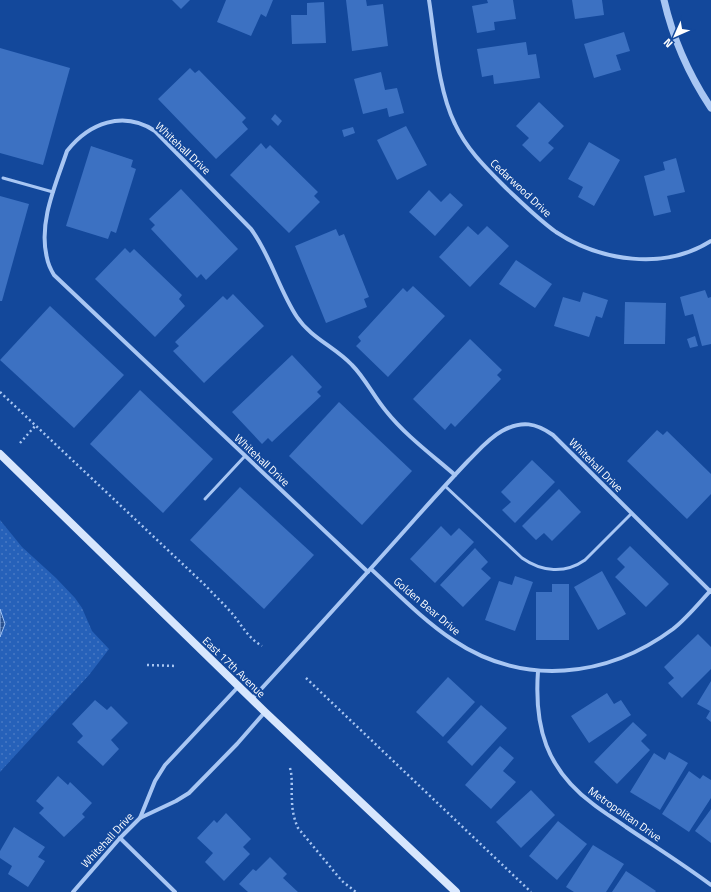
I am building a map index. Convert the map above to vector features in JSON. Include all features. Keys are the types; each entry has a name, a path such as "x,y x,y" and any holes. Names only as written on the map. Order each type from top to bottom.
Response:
{"main road":[{"name":"East 17th Avenue","path":"0,454 265,712 456,892"}],"street":[{"name":"Cedarwood Drive","path":"429,0 442,84 449,110 456,126 471,151 485,167 542,221 578,244 605,254 632,258 652,259 690,252 711,241"},
{"path":"664,0 669,20 680,49 698,87 711,108"},
{"name":"Whitehall Drive","path":"369,571 54,275 47,260 45,229 48,208 67,150 88,130 103,123 120,121 136,123 155,131 251,229 259,241 292,308 302,323 310,332 345,358 355,368 391,417 455,475"},
{"name":"Whitehall Drive","path":"252,699 369,571 444,486 486,443 501,432 517,425 531,424 540,426 553,435 631,514 711,591"},
{"name":"Golden Bear Drive","path":"369,571 438,630 460,645 503,664 538,671 553,672 593,667 628,655 654,642 675,628 711,591"},
{"name":"Metropolitan Drive","path":"538,671 538,711 542,734 552,758 568,782 596,806 711,885"},
{"path":"140,818 155,781 165,765 239,686"},
{"name":"Whitehall Drive","path":"73,892 120,838 140,818 176,801 189,793 238,744 265,712"},
{"path":"120,838 175,892"}],"lane":[{"path":"3,178 53,192"},
{"path":"205,499 245,456"},
{"path":"444,486 522,558 532,564 546,569 563,570 578,565 585,560 631,514"}],"path":[{"path":"0,392 206,586 228,608 254,642 262,646"},
{"path":"20,443 36,426"},
{"path":"147,665 177,666"},
{"path":"306,678 531,892"},
{"path":"290,768 292,776 294,819 298,828 342,881 356,892"}],"shaded area":[{"path":"0,520 22,547 56,578 75,598 82,608 92,631 109,649 89,675 0,772"},
{"path":"0,609 5,624 0,637"}],"building":[{"path":"172,0 190,0 181,9"},
{"path":"226,0 273,0 266,17 261,14 251,36 217,22"},
{"path":"346,0 366,0 367,6 383,4 388,46 352,51"},
{"path":"487,0 513,0 516,19 494,22 495,30 477,33 472,6 488,3"},
{"path":"572,0 602,0 604,15 575,19"},
{"path":"324,2 326,43 292,44 291,15 307,15 307,3"},
{"path":"624,32 630,51 616,55 621,70 594,78 584,44"},
{"path":"526,42 528,55 536,54 540,78 494,84 493,75 482,77 477,49"},
{"path":"0,48 70,68 43,165 0,153"},
{"path":"190,68 195,73 199,70 246,118 242,122 248,129 216,159 158,99"},
{"path":"381,72 385,90 397,88 404,113 389,117 387,108 363,114 354,79"},
{"path":"539,102 564,126 548,143 554,148 540,162 522,145 529,138 516,126"},
{"path":"275,114 282,121 278,126 271,119"},
{"path":"406,126 427,165 397,180 377,140"},
{"path":"353,127 355,133 344,137 342,130"},
{"path":"589,142 620,160 594,206 578,197 583,187 568,179"},
{"path":"261,143 266,149 270,145 318,192 314,196 320,202 289,233 230,175"},
{"path":"91,146 133,160 131,167 136,169 116,233 111,231 108,239 66,226"},
{"path":"676,158 685,192 667,196 671,212 654,216 644,176 665,170 663,162"},
{"path":"181,189 238,249 206,280 201,274 197,278 151,229 155,225 149,219"},
{"path":"429,190 441,202 450,193 463,205 435,236 409,212"},
{"path":"0,196 29,204 2,301 0,301"},
{"path":"468,226 478,235 487,226 509,246 470,287 439,257"},
{"path":"336,229 339,236 344,234 369,297 364,299 367,307 326,323 295,246"},
{"path":"125,248 130,253 134,249 182,295 179,299 185,306 155,337 95,279"},
{"path":"516,260 552,284 535,308 499,284"},
{"path":"413,286 445,316 388,377 356,346 361,341 358,337 403,288 407,292"},
{"path":"705,290 708,298 711,297 711,344 702,346 693,314 685,316 680,297"},
{"path":"583,292 608,300 602,318 596,316 589,337 554,326 563,297 580,302"},
{"path":"233,294 264,326 204,383 173,351 179,346 175,342 223,296 227,300"},
{"path":"625,302 666,303 665,344 624,344"},
{"path":"50,306 124,375 74,428 0,360"},
{"path":"695,336 698,346 690,348 687,339"},
{"path":"470,339 502,370 497,375 501,379 455,427 451,423 445,430 413,399"},
{"path":"292,355 322,387 317,392 321,396 272,442 268,438 262,444 232,412"},
{"path":"140,390 213,459 163,513 90,444"},
{"path":"339,402 412,471 362,525 289,456"},
{"path":"657,430 663,435 667,431 711,474 711,494 687,519 627,461"},
{"path":"532,460 555,482 515,523 502,510 511,502 501,492"},
{"path":"240,487 314,555 264,609 190,540"},
{"path":"559,489 581,512 552,541 544,533 536,540 522,526"},
{"path":"441,526 451,536 459,528 474,542 435,583 410,559"},
{"path":"630,546 669,584 646,607 615,577 625,567 617,559"},
{"path":"475,548 488,562 481,569 491,578 463,607 440,585"},
{"path":"602,571 626,614 598,630 574,587"},
{"path":"515,576 533,582 515,631 485,620 499,581 512,585"},
{"path":"552,584 569,584 569,640 536,640 536,592 552,592"},
{"path":"698,634 711,647 711,669 682,698 668,683 674,678 664,667"},
{"path":"448,677 475,702 443,737 416,712"},
{"path":"711,681 711,722 706,718 710,711 697,704"},
{"path":"607,693 614,704 621,700 631,715 589,743 571,716"},
{"path":"95,700 107,710 111,706 128,723 111,740 119,749 103,766 77,742 83,736 72,724"},
{"path":"481,705 507,728 472,766 447,742"},
{"path":"633,722 647,735 641,741 650,750 617,784 594,762"},
{"path":"500,746 514,758 503,771 516,782 491,809 465,785"},
{"path":"669,752 688,763 660,810 630,792 654,753 665,760"},
{"path":"689,771 700,779 703,775 711,780 711,798 689,832 662,814"},
{"path":"58,776 68,785 70,782 92,803 82,814 85,817 64,837 39,813 44,808 36,801"},
{"path":"531,790 555,815 521,848 496,822"},
{"path":"711,809 711,843 695,831"},
{"path":"226,813 251,839 243,847 250,854 224,881 205,862 213,853 197,838 214,820 217,823"},
{"path":"558,821 587,844 557,880 529,856"},
{"path":"14,827 45,847 38,857 45,861 28,887 8,874 12,866 0,858 0,851"},
{"path":"593,845 624,864 606,892 574,892 566,887"},
{"path":"270,857 287,874 283,878 298,892 248,892 239,884 253,869 256,871"},
{"path":"626,871 656,891 612,892"}]}
